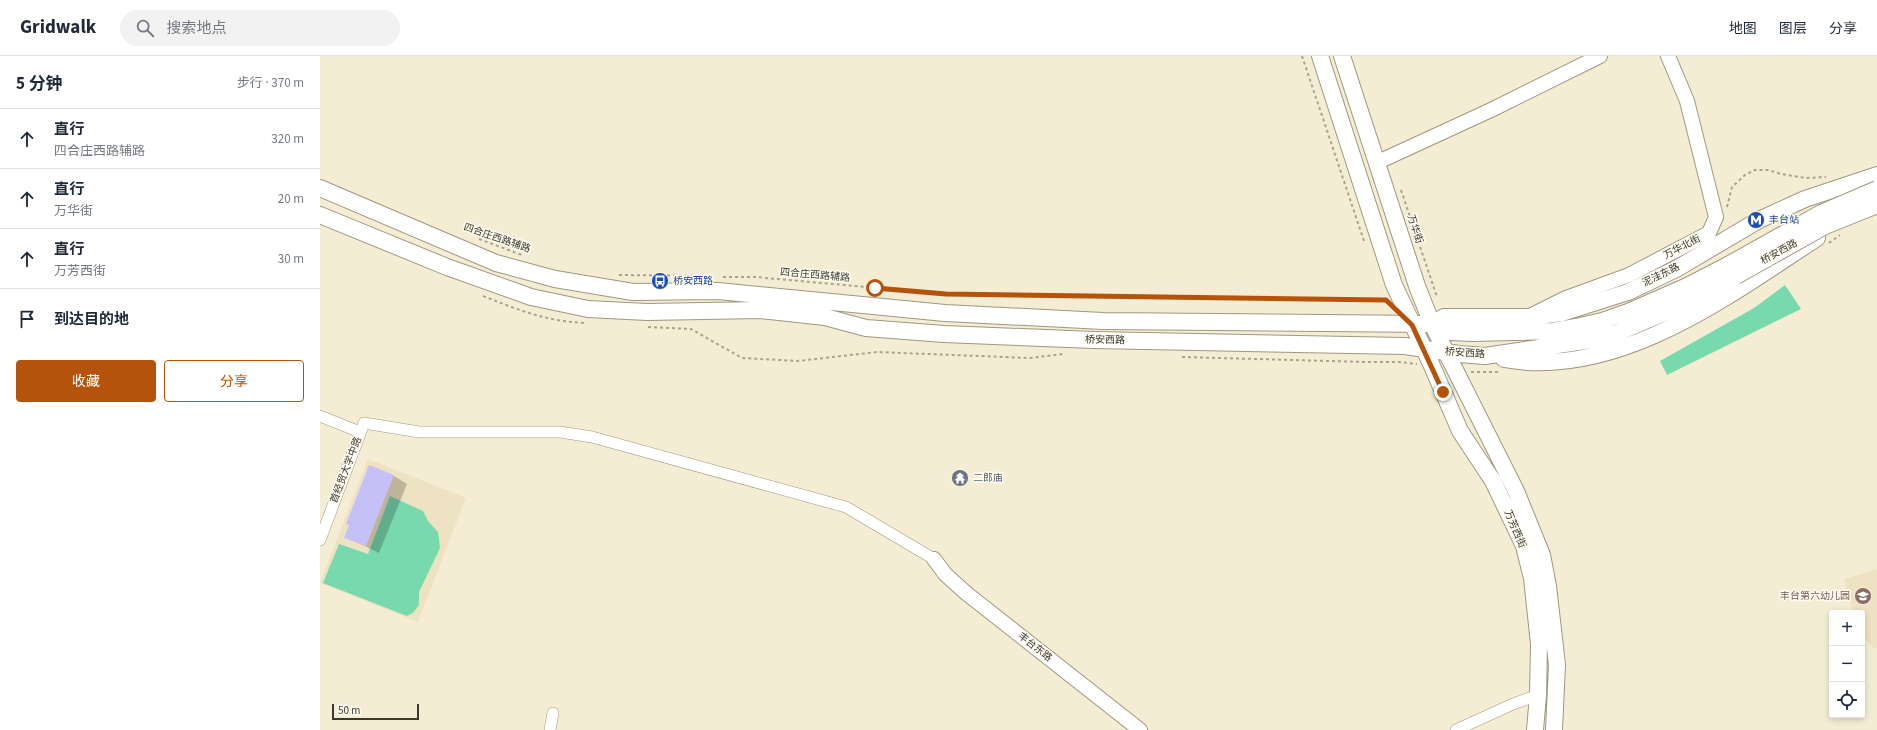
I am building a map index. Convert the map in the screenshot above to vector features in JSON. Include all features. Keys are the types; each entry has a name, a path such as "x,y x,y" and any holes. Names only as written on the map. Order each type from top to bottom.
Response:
{"main road":[{"path":"1320,56 1394,285 1423,348"},
{"name":"万华街","path":"1342,56 1378,162 1417,286 1438,321 1447,352"},
{"name":"泥洼东路","path":"1438,321 1530,317 1562,313 1628,292 1676,269 1765,217 1805,199 1877,175"},
{"name":"桥安西路","path":"320,188 496,263 555,279 633,292 718,291 945,313 1103,321 1412,325 1438,321 1451,332 1472,333 1553,331 1602,321 1628,312 1685,287 1732,270 1825,226 1877,204"},
{"path":"1732,270 1821,212 1877,189"},
{"path":"1485,356 1512,361 1542,363 1566,361 1613,350 1640,341 1667,330 1710,307 1865,207 1877,204"},
{"name":"桥安西路","path":"320,215 447,267 531,297 588,309 647,312 761,310 825,317 866,328 944,334 1094,340 1392,346 1423,348 1485,356 1577,342 1616,333 1678,308 1732,270"},
{"name":"万芳西街","path":"1423,348 1460,431 1493,481 1524,546 1532,578 1539,644 1538,695 1535,730"},
{"name":"万芳西街","path":"1447,352 1516,491 1542,555 1548,586 1557,665 1554,730"}],"street":[{"path":"1378,162 1491,110 1600,56"},
{"path":"1668,56 1687,101 1716,217"},
{"name":"万华北街","path":"1530,317 1566,298 1629,275 1709,233 1716,217"},
{"path":"320,416 362,428 419,432 560,432 592,437 846,507 934,559"},
{"name":"首经贸大学中路","path":"320,540 362,428"},
{"name":"丰台东路","path":"934,559 946,574 966,594 1140,730"},
{"path":"1456,730 1513,704 1538,695"},
{"path":"550,730 553,713"}],"path":[{"path":"1716,217 1727,207 1732,187 1745,175 1755,170 1768,170 1781,174 1806,178 1828,177"},
{"name":"万华街","path":"1401,188 1438,321"},
{"name":"四合庄西路辅路","path":"476,239 526,256"},
{"path":"612,274 657,277 711,276"},
{"name":"四合庄西路辅路","path":"718,277 755,277 946,294 1386,300 1391,305"}],"shaded area":[{"path":"368,459 466,498 418,622 320,583"},
{"name":"丰台第六幼儿园","path":"1877,569 1877,648 1874,649 1865,638 1865,610 1852,610 1844,579"}],"green space":[{"path":"1785,285 1801,309 1667,375 1660,361 1754,308"},
{"path":"390,496 423,511 428,521 438,532 440,548 419,592 419,605 413,613 407,616 323,583 339,544 368,554"}],"building":[{"path":"369,465 394,475 366,546 344,538 349,525 346,524"}],"place":[{"name":"丰台站","path":"1756,220"},
{"name":"桥安西路","path":"660,281"},
{"name":"二郎庙","path":"960,478"},
{"name":"丰台第六幼儿园","path":"1863,596"}],"route":[{"path":"875,288 946,294 1386,300 1412,325 1443,392"}]}
